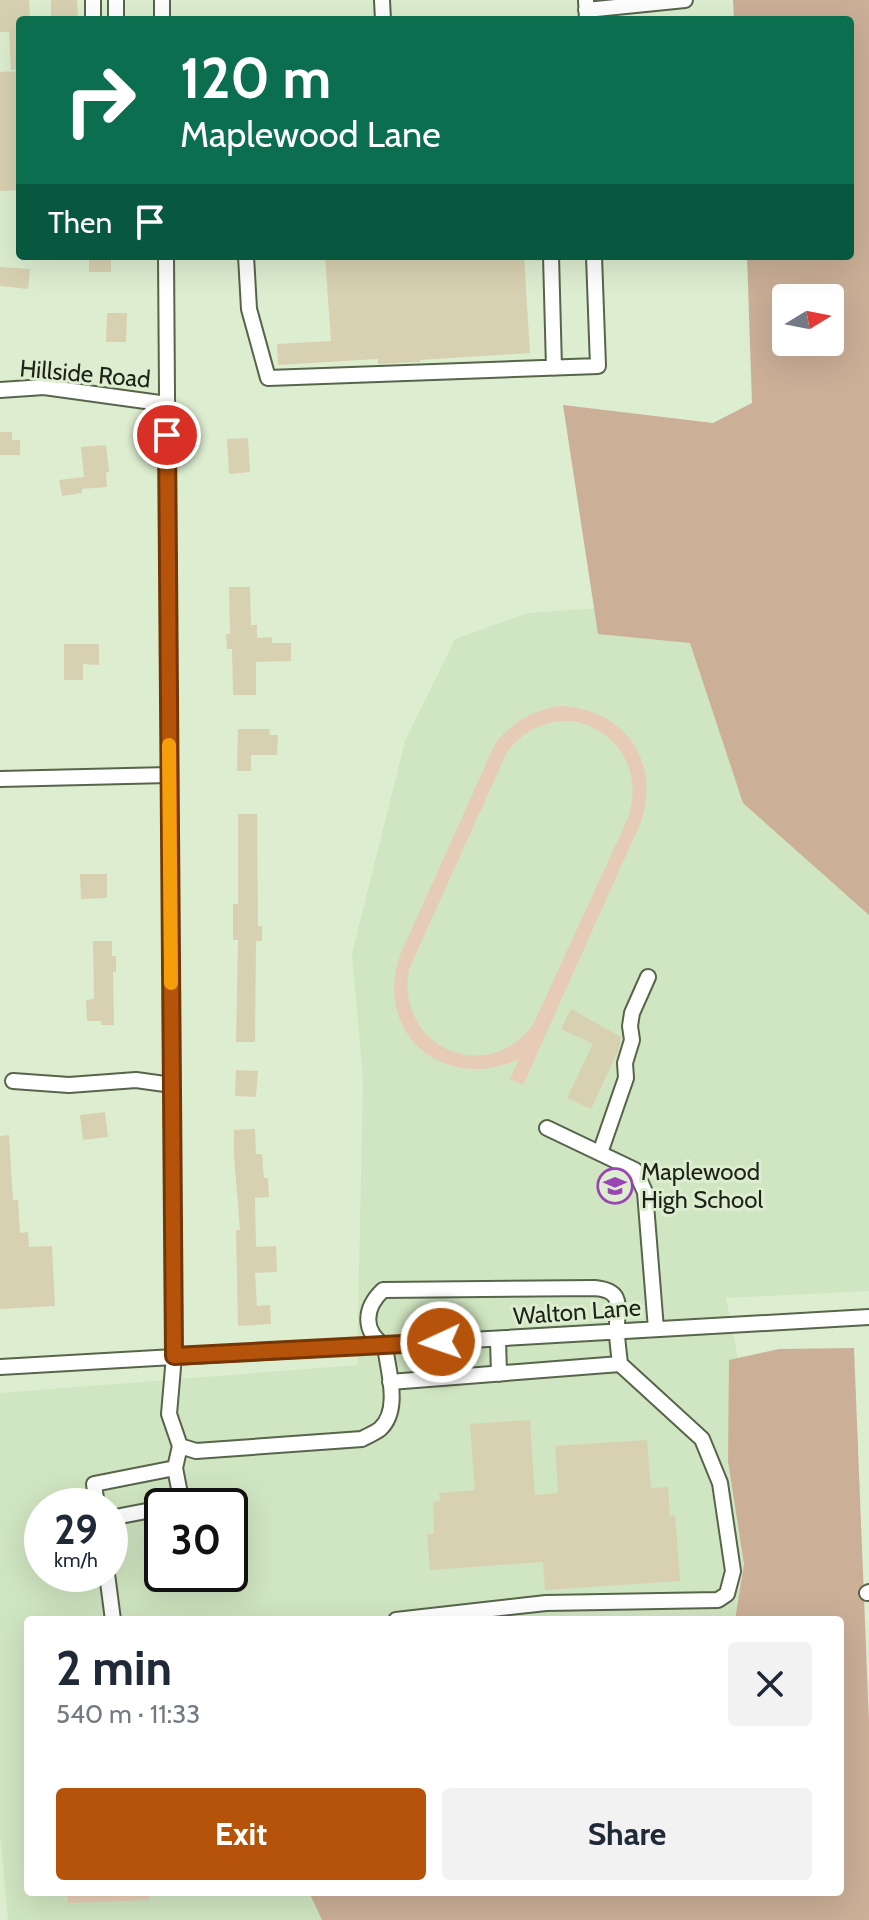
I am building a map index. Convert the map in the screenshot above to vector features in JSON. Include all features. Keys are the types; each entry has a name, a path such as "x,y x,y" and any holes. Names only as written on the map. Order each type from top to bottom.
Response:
{"street":[{"path":"586,10 685,0"},
{"path":"166,260 174,1356 169,1414 180,1446 175,1468 179,1488"},
{"path":"246,260 249,309 268,378 598,366 594,260"},
{"path":"551,260 554,368"},
{"name":"Hillside Road","path":"0,390 44,387 167,404"},
{"path":"0,779 169,775"},
{"path":"600,1153 626,1078 625,1063 632,1040 632,1013 648,977"},
{"path":"13,1081 69,1085 136,1080 172,1085"},
{"path":"547,1128 635,1170 645,1192 656,1329"},
{"path":"180,1446 196,1451 362,1439 381,1429 392,1409 390,1382 385,1346 375,1340 368,1327 368,1313 373,1300 383,1290 608,1289 619,1304 617,1330 620,1364 702,1439 720,1483 733,1571 727,1594 718,1600 546,1603 431,1616"},
{"name":"Walton Lane","path":"0,1367 869,1317"},
{"path":"498,1339 499,1374"},
{"path":"390,1382 620,1364"},
{"path":"95,1488 94,1484 175,1468"},
{"path":"109,1592 112,1616"}],"shaded area":[{"path":"733,0 869,0 869,915 743,803 690,643 598,634 563,405 713,423 752,403 747,260 854,260 854,16 734,16"},
{"name":"Maplewood High School","path":"827,592 869,699 869,1291 726,1298 737,1354 756,1573 751,1616 24,1616 24,1896 569,1896 478,1920 8,1920 0,1832 0,1393 357,1365 363,1080 352,953 405,741 455,639 528,613"},
{"path":"550,708 583,709 603,717 620,729 633,743 642,761 646,802 640,824 523,1085 510,1079 519,1059 491,1068 465,1068 441,1062 421,1049 405,1031 396,1008 394,982 401,953 495,744 516,723","holes":["572,721 589,726 615,744 630,770 632,801 628,818 533,1025 513,1044 491,1054 469,1055 448,1050 429,1037 416,1019 408,996 409,969 507,752 528,732 553,722"]},
{"path":"854,1348 869,1722 869,1920 322,1920 311,1896 844,1896 844,1616 736,1616 744,1564 728,1461 729,1360 779,1349"},
{"path":"67,1896 149,1896 149,1900 68,1903"}],"building":[{"path":"0,0 29,0 30,16 16,16 16,70 11,70 9,32 0,32"},
{"path":"51,0 77,0 78,16 51,16"},
{"path":"16,71 16,190 0,191 0,72"},
{"path":"89,260 111,260 111,272 89,272"},
{"path":"325,260 524,260 530,353 378,364 378,359 278,365 277,344 331,341"},
{"path":"0,267 30,269 28,289 0,286"},
{"path":"107,313 127,313 126,342 106,342"},
{"path":"0,432 12,432 12,440 20,440 20,455 0,455"},
{"path":"248,438 250,472 229,474 227,439"},
{"path":"106,445 107,487 82,489 82,493 62,496 59,480 84,477 81,447"},
{"path":"229,587 250,587 251,625 257,625 257,638 272,637 272,643 291,643 291,661 256,662 256,695 233,695 232,649 227,649 226,634 230,634"},
{"path":"64,644 99,644 99,665 83,664 83,680 64,680"},
{"path":"238,729 269,729 270,735 278,735 277,755 251,755 251,771 237,771"},
{"path":"238,814 257,814 258,926 262,926 262,941 256,941 255,1042 236,1042 238,940 233,940 233,904 238,904"},
{"path":"80,874 107,874 107,898 81,899"},
{"path":"93,941 112,941 112,956 116,956 116,972 113,972 114,1025 87,1021 86,1000 94,999"},
{"path":"571,1009 621,1037 619,1049 591,1109 567,1098 593,1044 561,1029"},
{"path":"236,1070 258,1071 256,1097 235,1096"},
{"path":"105,1112 108,1137 83,1140 80,1115"},
{"path":"255,1129 256,1154 262,1154 269,1197 255,1198 256,1247 276,1246 277,1272 255,1273 257,1306 270,1305 271,1324 238,1326 236,1230 240,1230 234,1130"},
{"path":"9,1135 13,1200 18,1200 20,1233 28,1232 29,1247 52,1246 55,1306 0,1309 0,1136"},
{"path":"530,1420 535,1495 558,1493 555,1446 647,1440 651,1488 668,1487 670,1516 675,1515 680,1581 545,1590 543,1562 430,1570 427,1534 434,1534 433,1502 440,1501 439,1493 475,1490 470,1424"}],"slow traffic":[{"path":"169,745 171,983"}],"place":[{"name":"Maplewood High School","path":"615,1186"}],"route":[{"path":"167,435 174,1356 441,1342"}]}
